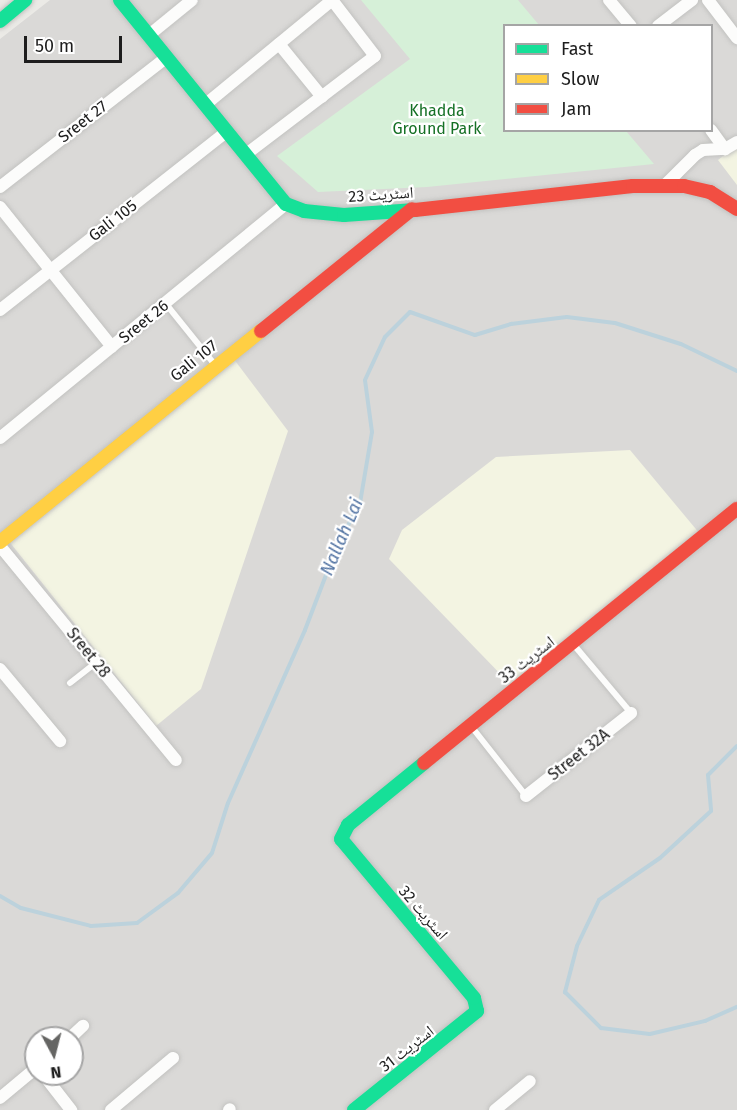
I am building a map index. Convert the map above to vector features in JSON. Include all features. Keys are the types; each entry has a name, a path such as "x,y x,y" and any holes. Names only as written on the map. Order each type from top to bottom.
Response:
{"street":[{"path":"0,21 26,0"},
{"path":"120,0 286,204"},
{"path":"149,35 192,0"},
{"path":"609,0 629,24"},
{"path":"661,24 692,0"},
{"path":"708,0 737,38"},
{"path":"206,104 327,2 375,56 244,155"},
{"path":"279,44 322,97"},
{"name":"Sreet 27","path":"0,186 166,58"},
{"name":"Gali 105","path":"0,310 226,132"},
{"path":"712,132 725,150"},
{"path":"664,186 694,155 703,150 725,150 737,142"},
{"name":"اسٹریٹ 23","path":"286,204 304,211 344,214 633,186 664,186 710,192 737,209"},
{"name":"Sreet 26","path":"0,438 286,204"},
{"path":"0,207 112,347"},
{"name":"Gali 107","path":"0,544 215,365 412,209"},
{"name":"اسٹریٹ 33","path":"341,839 348,825 470,725 574,645 737,509"},
{"name":"Sreet 28","path":"0,544 176,760"},
{"path":"0,669 60,741"},
{"name":"Street 32A","path":"526,796 631,713"},
{"name":"اسٹریٹ 32","path":"341,839 474,998 477,1011"},
{"name":"اسٹریٹ 31","path":"354,1110 468,1022 477,1011"},
{"path":"111,1110 173,1058"},
{"path":"0,1098 24,1078"},
{"path":"495,1110 530,1081"},
{"path":"52,1086 71,1110"}],"lane":[{"path":"166,304 215,365"},
{"path":"574,645 631,713"},
{"path":"70,683 96,663"},
{"path":"470,725 526,796"}],"shaded area":[{"path":"50,0 737,0 737,1110 0,1110 0,39"},
{"path":"737,145 737,185 718,160"},
{"path":"233,358 288,431 201,689 156,726 8,540"},
{"path":"630,450 700,534 513,687 389,559 402,530 496,457"}],"green space":[{"name":"Khadda Ground Park","path":"361,0 518,0 538,24 503,24 503,132 627,132 654,164 427,187 318,192 277,156 410,59"}],"waterway":[{"name":"Nallah Lai","path":"0,896 21,908 91,926 137,923 178,893 212,853 228,803 305,630 337,546 360,503 372,432 365,380 385,337 410,312 475,335 511,324 567,317 615,323 681,344 737,371"},
{"name":"Nallah Lai","path":"737,746 708,775 711,811 660,858 599,900 577,946 565,992 601,1028 650,1034 705,1021 737,1007"}],"traffic: fast":[{"path":"0,21 25,0"},
{"path":"120,0 286,204 304,211 344,215 415,210"},
{"path":"354,1110 477,1011 474,998 341,839 348,825 424,763"}],"traffic: slow":[{"path":"0,542 261,331"}],"traffic: jam":[{"path":"415,210 633,186 684,186 710,192 737,209"},
{"path":"261,331 412,209"},
{"path":"424,763 737,509"}]}
